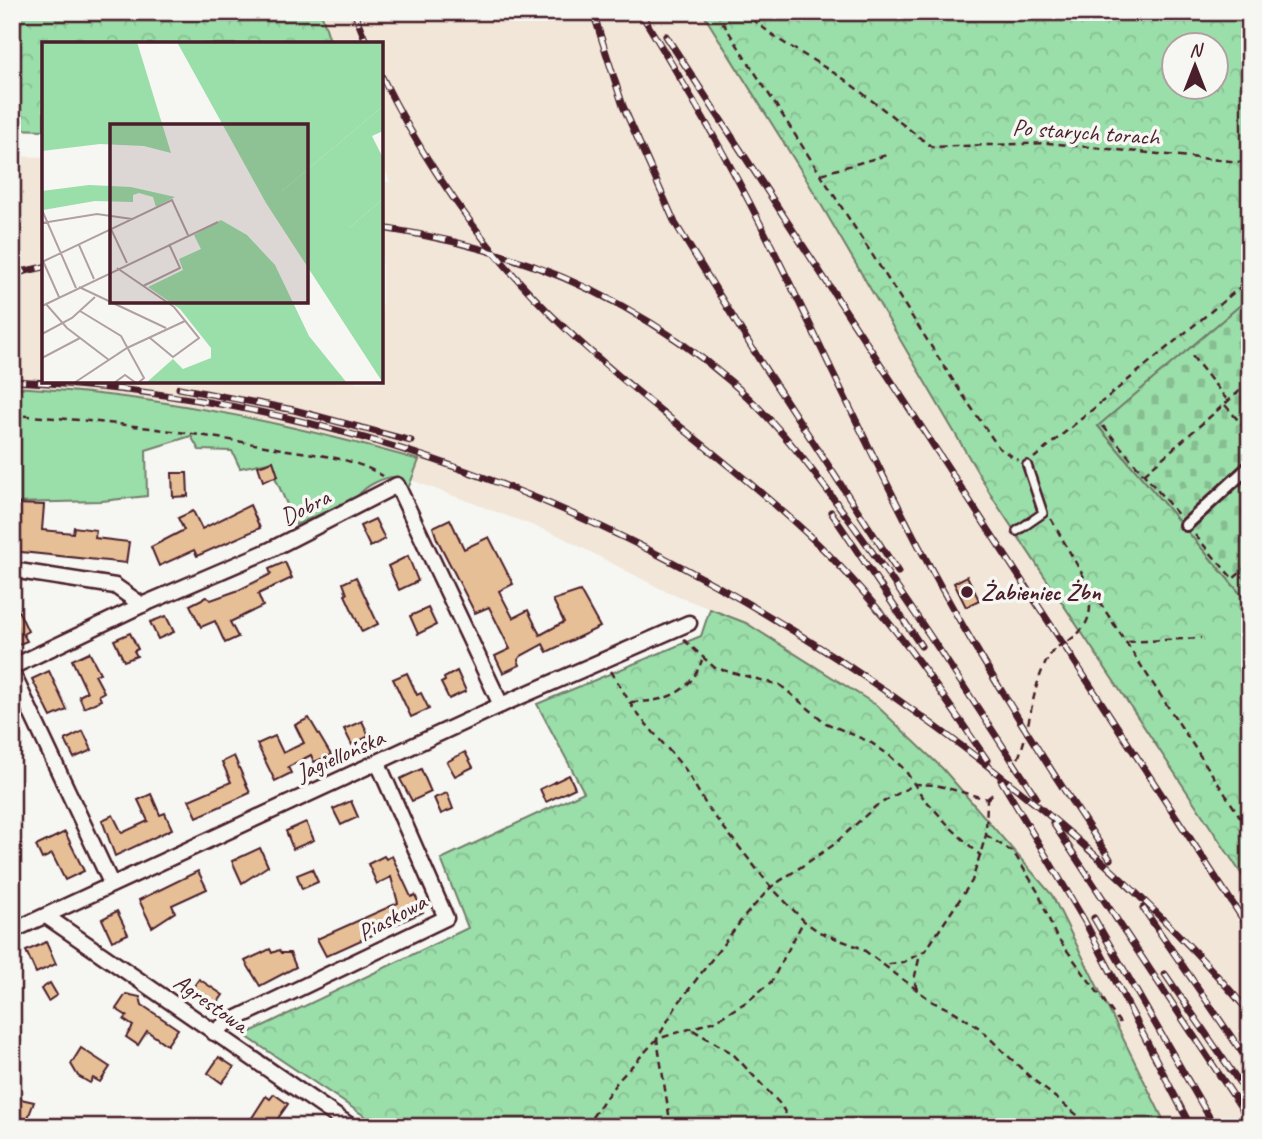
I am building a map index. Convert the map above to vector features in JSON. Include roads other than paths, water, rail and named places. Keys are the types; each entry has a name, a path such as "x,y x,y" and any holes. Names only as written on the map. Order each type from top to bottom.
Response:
{"street":[{"path":"1186,525 1250,466"},
{"name":"Dobra","path":"111,883 12,670 142,605 268,551 397,485 501,705"},
{"path":"12,570 115,586 142,605"},
{"name":"Jagiellońska","path":"12,931 501,705 689,623"},
{"name":"Piaskowa","path":"214,1033 225,1024 446,918 378,763"},
{"name":"Agrestowa","path":"46,916 352,1127"}],"lane":[{"path":"1017,531 1038,518 1043,508 1027,465"}],"railway":[{"path":"354,12 366,42"},
{"path":"593,12 623,106 675,223 762,364 898,572"},
{"path":"640,12 673,65 749,201 881,472 943,592 1012,708 1110,859"},
{"path":"666,36 1250,930"},
{"path":"383,79 441,180 513,274 598,359 757,489 818,544 887,621 987,760"},
{"path":"383,228 477,248 567,279 610,299 651,323 730,381 779,430 850,521 1036,797"},
{"path":"12,274 42,267"},
{"path":"12,381 139,392 262,412 382,443 498,483 611,531 721,588 828,652 975,756 1100,859 1177,933 1250,1013"},
{"path":"179,388 294,410 411,441"},
{"path":"831,512 921,646"},
{"path":"1001,780 1084,920 1191,1127"},
{"path":"1053,823 1250,1121"},
{"path":"1143,908 1250,1064"},
{"path":"1094,918 1215,1127"},
{"path":"1165,974 1250,1098"}],"place":[{"name":"Żabieniec Żbn","path":"967,592"}]}
